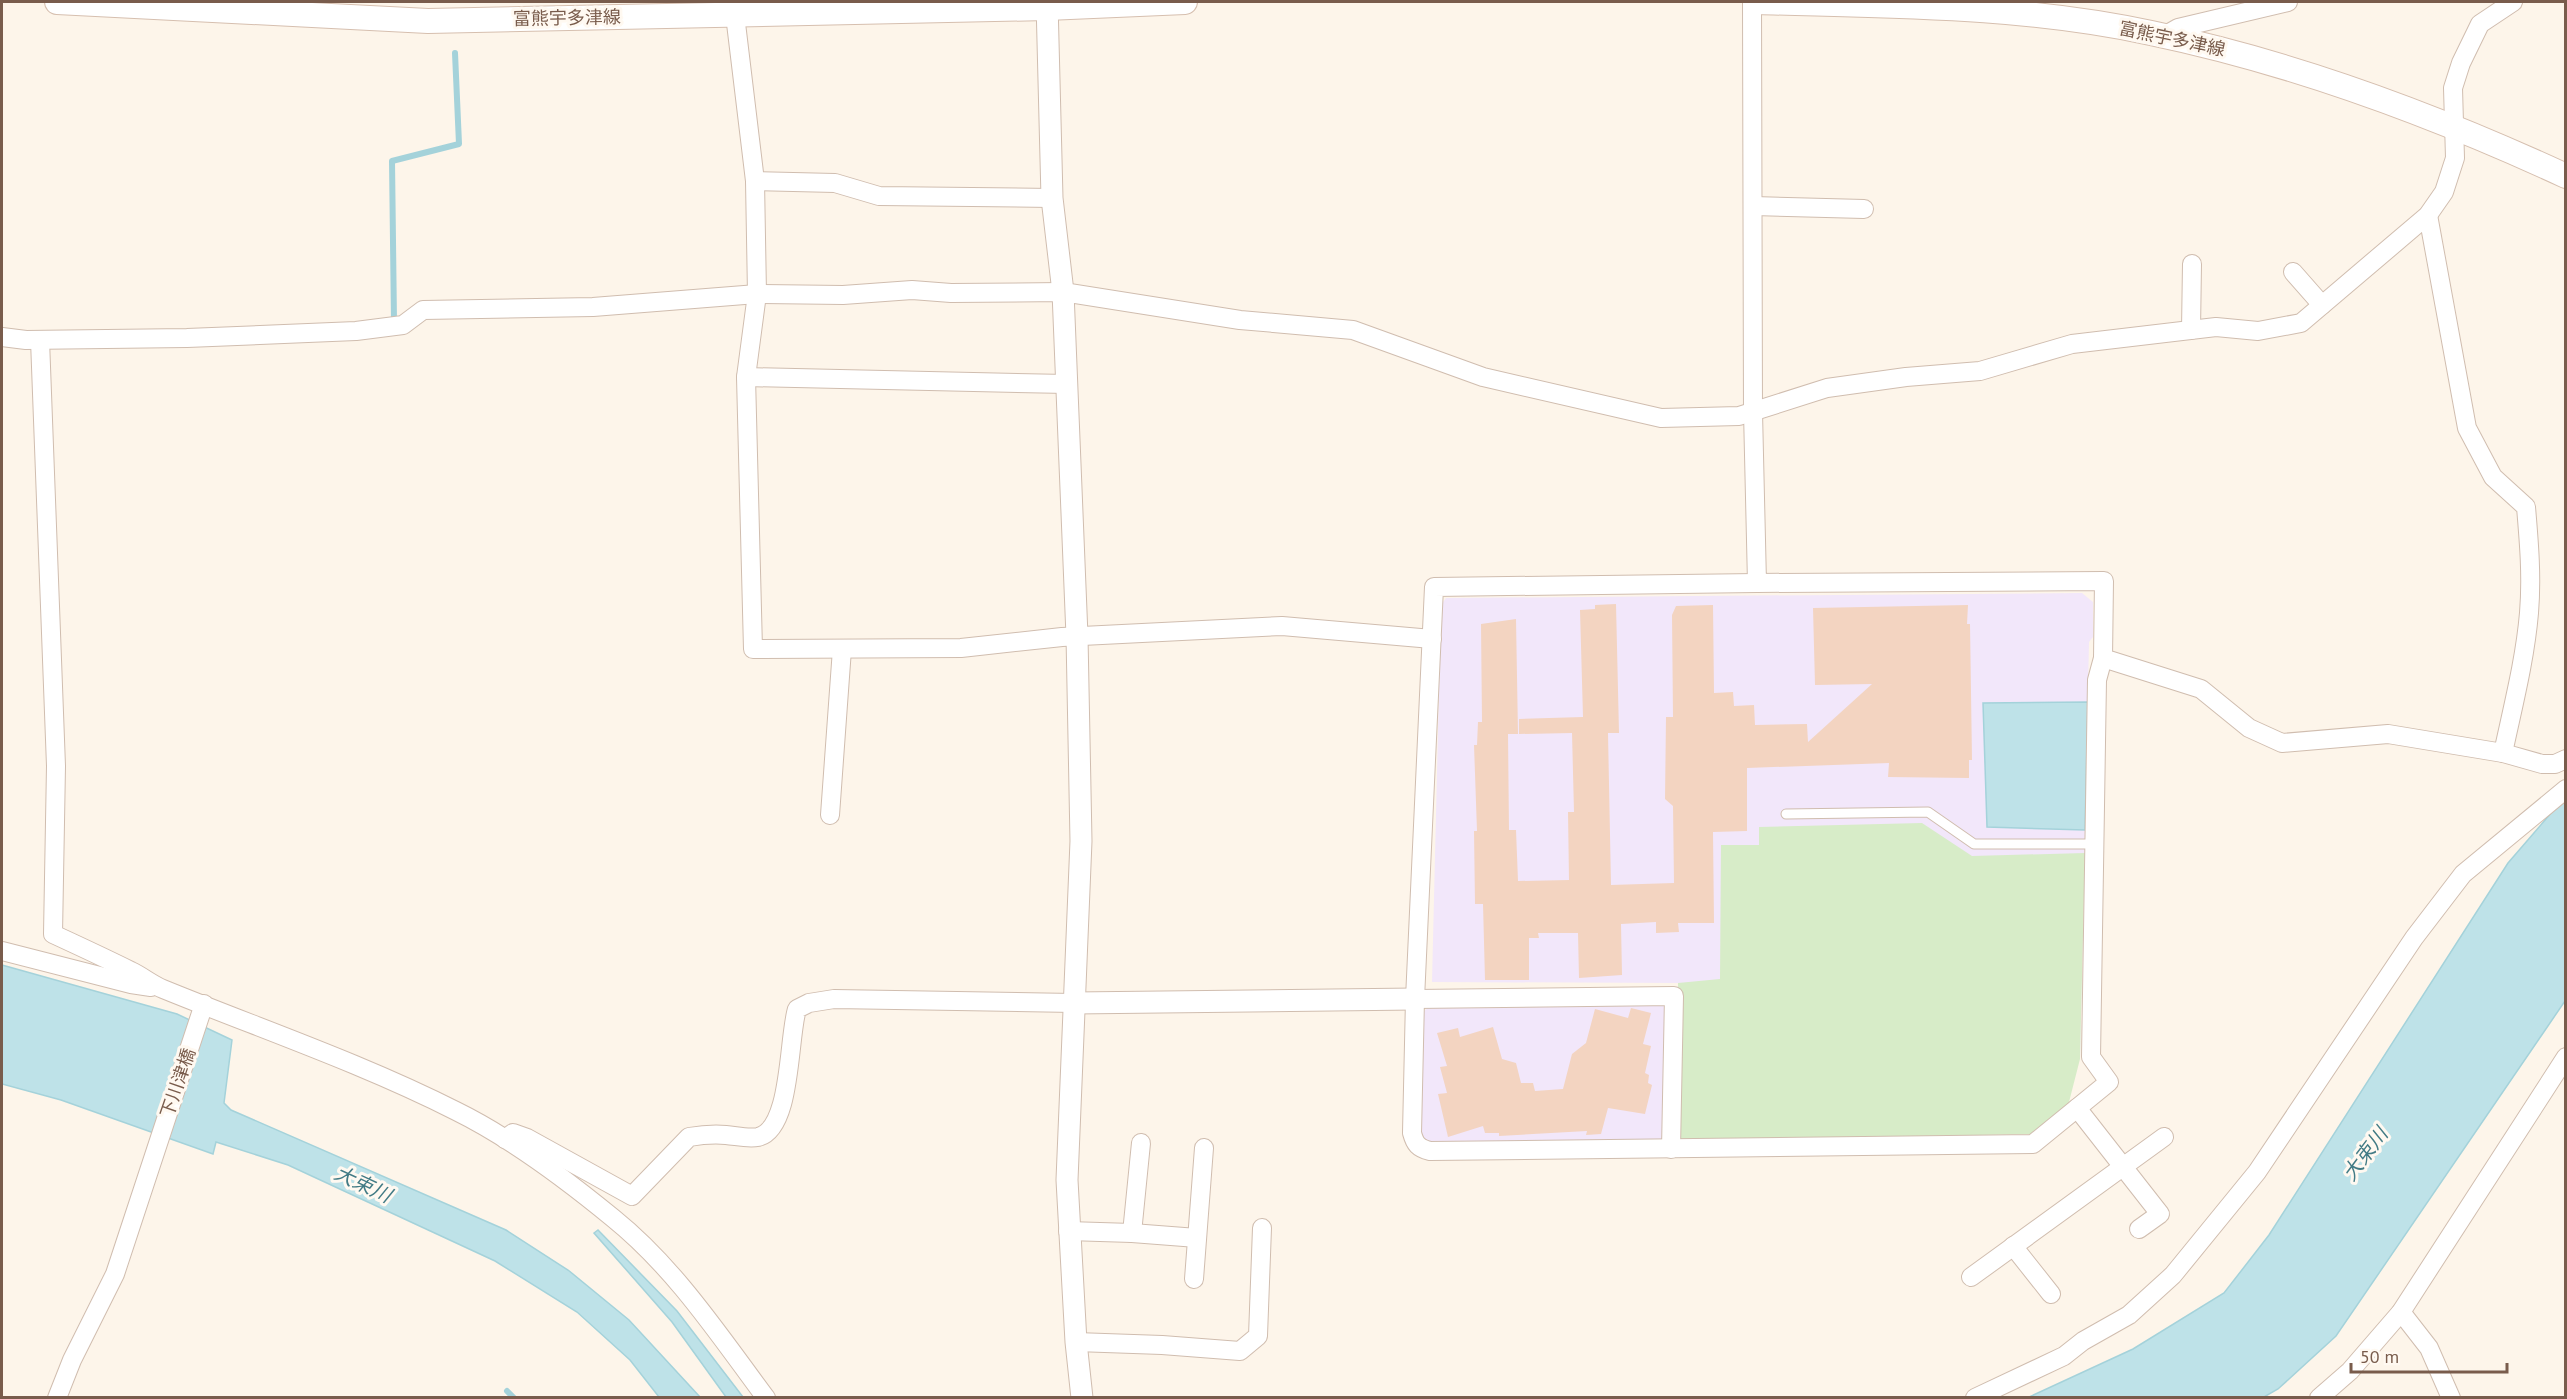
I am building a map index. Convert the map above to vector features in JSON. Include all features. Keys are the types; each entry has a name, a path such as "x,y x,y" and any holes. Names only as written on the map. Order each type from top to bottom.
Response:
{"main road":[{"name":"富熊宇多津線","path":"57,2 428,21 735,8 1185,2"},
{"name":"富熊宇多津線","path":"1758,2 1953,8 2070,20 2164,36 2267,61 2454,126 2565,176"}],"street":[{"path":"1752,2 1753,412 1757,583"},
{"path":"2164,36 2178,28 2288,2"},
{"path":"2,337 40,340 187,338 356,331 403,325 423,310 593,307 757,294 843,295 912,290 951,293 1063,292 1240,320 1353,330 1483,377 1661,418 1739,417 1827,388 1906,377 1980,371 2072,344 2216,327 2258,331 2301,323 2428,215 2444,192 2455,158 2453,88 2469,44 2480,24 2513,2"},
{"path":"1047,5 1052,198 1063,292 1077,636 1081,841 1067,1180 1068,1231 1082,1398"},
{"path":"735,8 755,181 757,294 746,377 753,649 962,648 1077,636 1282,626 1432,639"},
{"path":"755,181 835,183 879,196 1052,198"},
{"path":"1753,206 1864,209"},
{"path":"2428,215 2467,428 2493,477 2526,507 2530,557 2529,612 2520,676 2503,753"},
{"path":"2191,330 2192,264"},
{"path":"2293,272 2322,305"},
{"path":"40,340 56,766 53,934 134,972 160,988 203,1009 383,1076 458,1112 505,1139 614,1218 665,1267 698,1306 766,1398"},
{"path":"746,377 1067,384"},
{"path":"2104,581 2103,658 2097,680 2091,1057 2109,1082 2033,1144 1430,1151 1421,1149 1415,1143 1412,1133 1414,999 1432,639 1434,587 2104,581"},
{"path":"830,815 842,649"},
{"path":"2103,658 2201,689 2249,728 2282,743 2388,734 2503,753 2542,764 2554,764 2565,759"},
{"path":"1975,1398 2064,1356 2083,1341 2129,1315 2173,1275 2257,1172 2414,938 2463,874 2565,789"},
{"path":"2,951 131,984 160,988"},
{"path":"505,1139 513,1133 527,1138 632,1196 689,1137 717,1135 754,1138 767,1135 774,1126 788,1080 797,1010 809,1003 834,999 1074,1004 1674,996 1671,1149"},
{"name":"下川津橋","path":"57,1398 72,1360 116,1274 203,1009"},
{"path":"2324,1396 2350,1371 2401,1312 2565,1057"},
{"path":"2077,1108 2160,1214 2139,1230"},
{"path":"1971,1277 2164,1137"},
{"path":"1132,1233 1140,1143"},
{"path":"1194,1279 1204,1148"},
{"path":"1076,1342 1240,1351 1258,1336 1262,1228"},
{"path":"1068,1231 1197,1238"},
{"path":"2013,1246 2051,1294"},
{"path":"2401,1312 2429,1348 2451,1398"}],"lane":[{"path":"1786,814 1928,812 1974,844 2093,844"}],"shaded area":[{"path":"2082,593 2093,602 2093,637 2089,642 2080,1059 1680,1141 1678,983 1432,982 1441,605 1446,598"},
{"path":"1433,1003 1668,1003 1663,1139 1430,1143 1420,1135 1421,1014"}],"green space":[{"path":"1922,823 1972,856 2085,853 2080,1059 2068,1106 2031,1134 1680,1141 1678,983 1720,979 1721,845 1759,845 1759,827"}],"water":[{"path":"2088,702 2085,830 1987,827 1983,703"},
{"name":"大束川","path":"2565,797 2565,1001 2336,1336 2278,1389 2264,1397 2027,1398 2133,1349 2224,1293 2269,1235 2508,863"},
{"name":"大束川","path":"2,965 177,1014 232,1040 224,1103 231,1110 506,1230 568,1270 629,1320 700,1397 659,1397 630,1360 577,1312 495,1261 288,1165 216,1142 213,1154 61,1100 2,1084"},
{"path":"598,1230 677,1311 743,1397 726,1397 672,1322 594,1233"}],"building":[{"path":"1616,604 1619,733 1608,733 1611,885 1674,883 1673,806 1665,799 1666,717 1673,717 1672,615 1676,606 1713,605 1714,693 1733,692 1734,706 1754,705 1755,725 1807,724 1808,742 1872,684 1815,685 1813,608 1968,605 1972,760 1969,760 1969,778 1888,777 1889,763 1747,768 1747,831 1713,832 1714,923 1678,923 1679,932 1656,933 1656,922 1621,924 1622,975 1579,978 1578,933 1538,933 1539,938 1529,938 1529,980 1485,980 1483,904 1475,904 1474,831 1477,831 1474,745 1477,745 1478,722 1482,722 1481,624 1516,619 1518,734 1508,734 1509,830 1516,830 1518,881 1569,880 1568,812 1574,812 1572,733 1519,734 1519,719 1583,717 1580,610 1595,609 1595,605"},
{"path":"1631,1008 1651,1013 1643,1044 1651,1046 1645,1073 1649,1075 1648,1083 1652,1085 1645,1114 1608,1108 1601,1134 1586,1135 1587,1131 1499,1136 1499,1133 1485,1133 1483,1126 1448,1137 1438,1094 1447,1093 1440,1067 1447,1066 1437,1033 1458,1028 1460,1037 1493,1027 1502,1059 1516,1063 1521,1083 1533,1083 1535,1091 1563,1089 1572,1054 1586,1043 1595,1009 1628,1018"}],"waterway":[{"path":"392,322 394,321 392,161 459,144 455,53"},
{"path":"507,1391 514,1398"}]}
